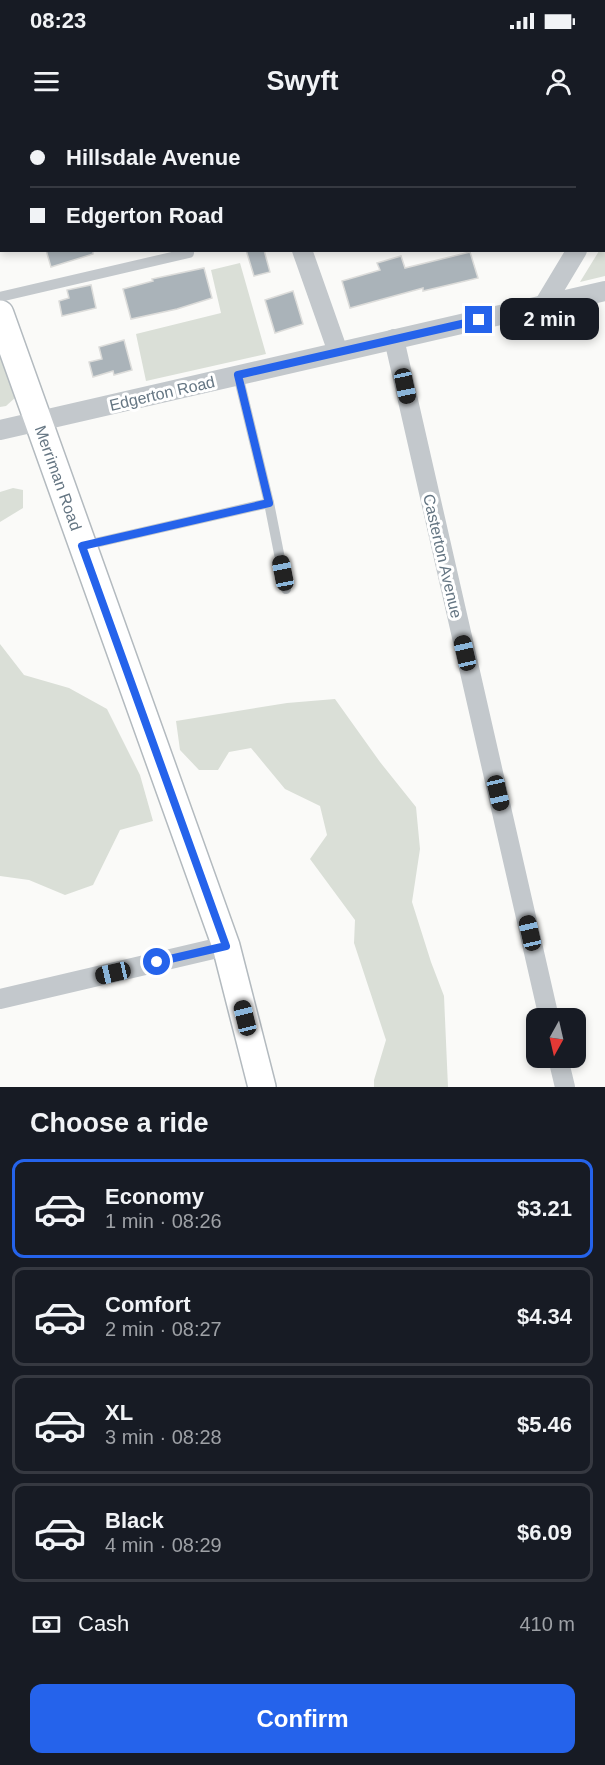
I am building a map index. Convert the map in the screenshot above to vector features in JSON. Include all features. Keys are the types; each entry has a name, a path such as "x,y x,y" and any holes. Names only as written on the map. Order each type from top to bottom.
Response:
{"main road":[{"name":"Merriman Road","path":"0,314 226,946 262,1087"}],"street":[{"path":"303,252 338,352"},
{"path":"544,305 576,252"},
{"name":"Edgerton Road","path":"0,430 605,291"},
{"name":"Casterton Avenue","path":"394,339 547,1008"},
{"path":"0,999 226,946"},
{"path":"560,1068 565,1087"}],"lane":[{"path":"0,297 189,254"},
{"path":"238,375 269,503 286,589"},
{"path":"82,546 269,503"}],"shaded area":[{"path":"598,252 605,252 605,276 580,282"},
{"path":"240,263 266,354 146,381 136,334 221,313 211,270"},
{"path":"0,325 17,396 6,406 0,407"},
{"path":"13,488 23,490 23,508 0,522 0,492"},
{"path":"0,644 24,675 69,688 107,709 140,775 153,821 120,830 93,885 65,895 29,880 0,876"},
{"path":"335,699 380,762 416,807 420,849 412,902 444,996 448,1087 374,1087 386,1040 354,943 355,920 310,859 327,835 320,806 285,789 251,748 229,752 218,770 199,770 180,750 176,721 287,703"}],"building":[{"path":"47,252 93,252 93,254 51,267"},
{"path":"247,252 265,252 270,272 254,276"},
{"path":"470,252 478,278 423,291 423,288 350,308 342,281 380,270 377,263 401,256 405,268"},
{"path":"204,268 212,298 177,309 131,319 123,289 153,281 152,279"},
{"path":"91,285 96,308 62,316 59,301 69,298 67,290"},
{"path":"293,291 303,324 275,333 265,300"},
{"path":"124,340 132,370 114,375 113,371 93,377 89,362 102,359 99,347"}],"route":[{"path":"157,962 226,946 82,546 269,503 238,375 479,320"}]}
